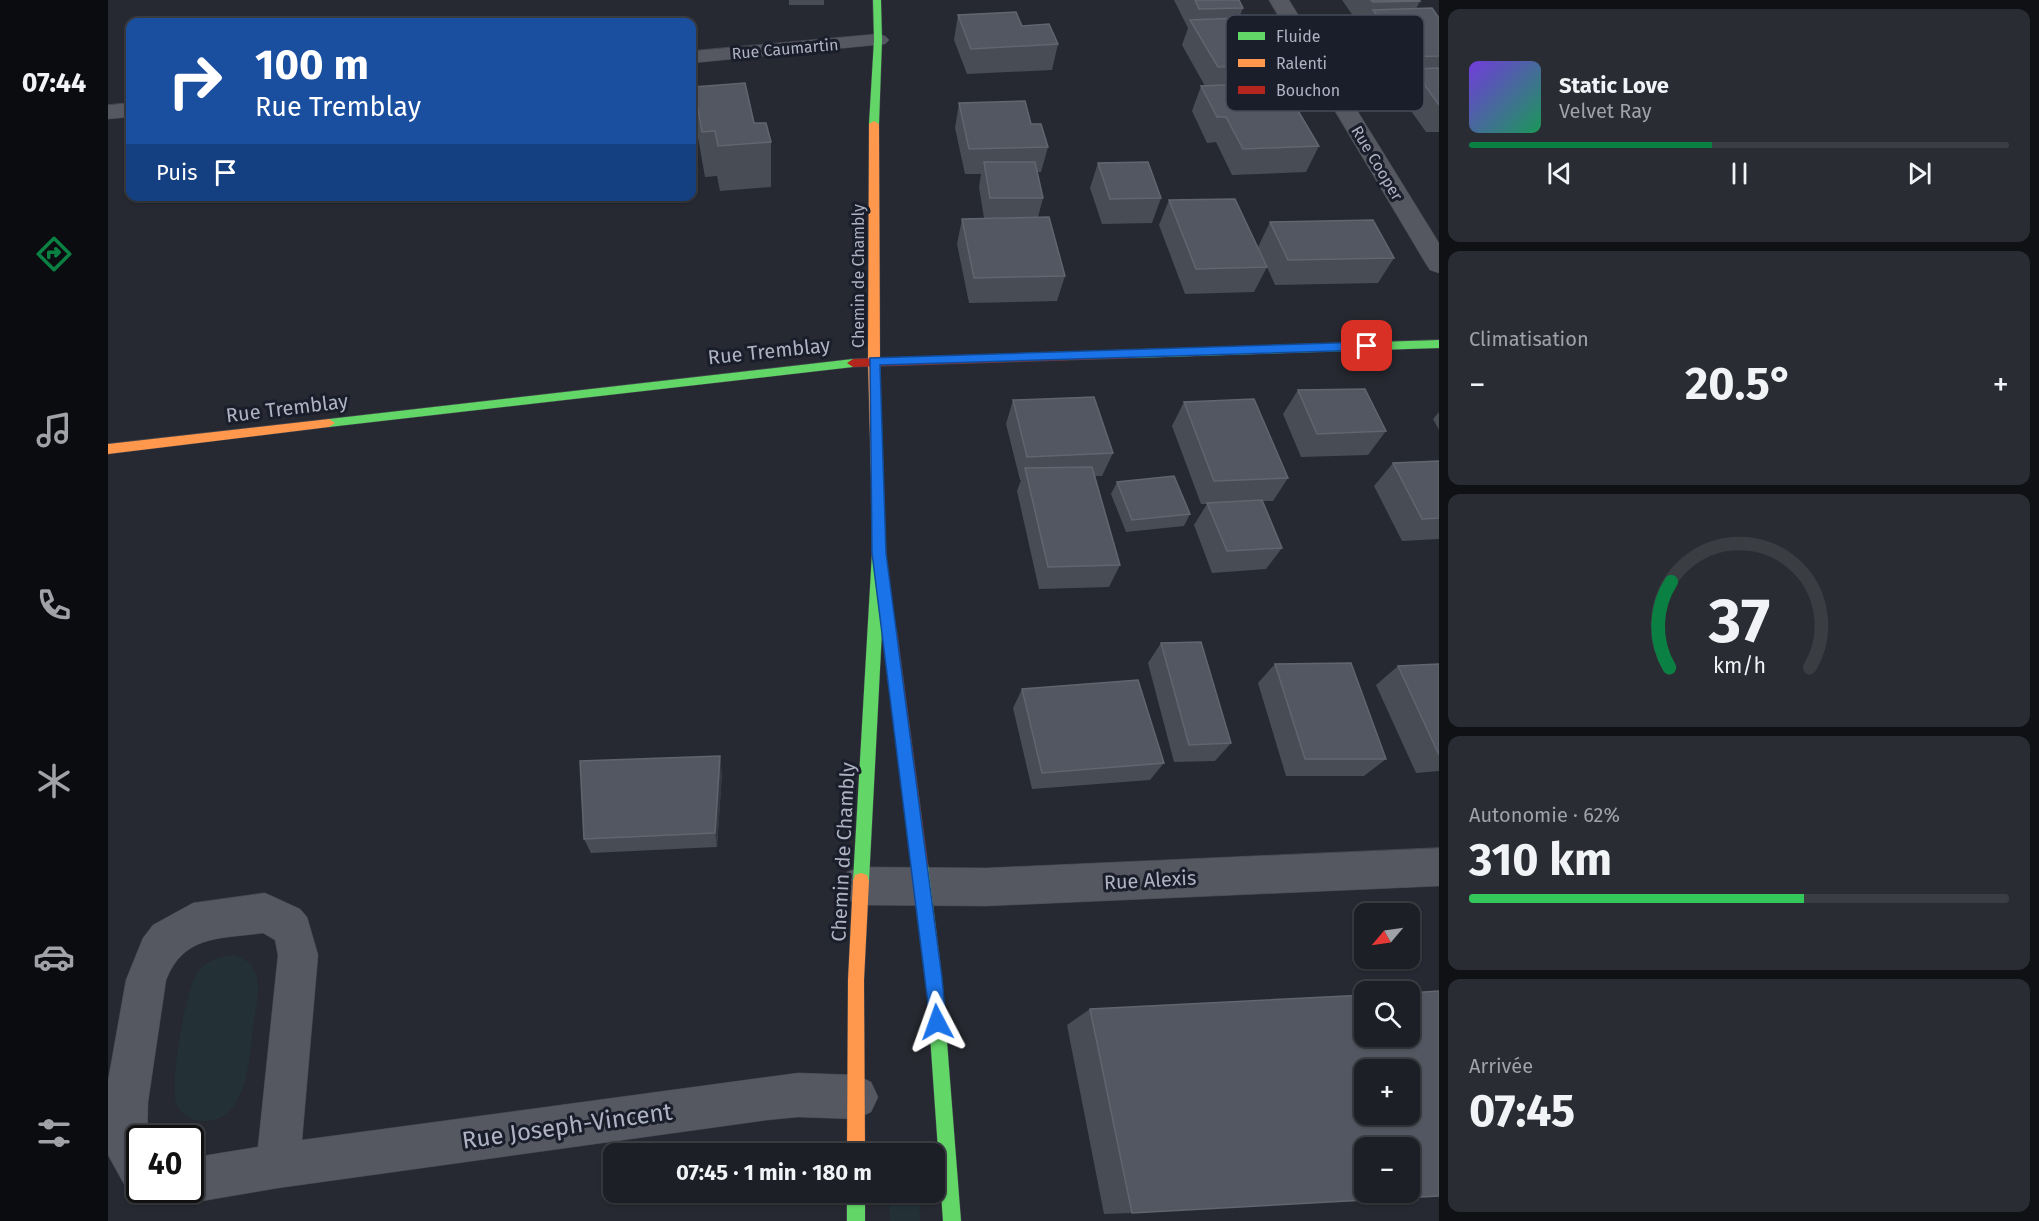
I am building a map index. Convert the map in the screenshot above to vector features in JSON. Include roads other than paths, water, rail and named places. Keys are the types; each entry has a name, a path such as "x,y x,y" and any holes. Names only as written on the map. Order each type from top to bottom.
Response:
{"street":[{"name":"Chemin de Chambly","path":"856,1143 856,980 879,553 874,361 873,144 878,40 877,0"},
{"name":"Rue Cooper","path":"1279,0 1288,15"},
{"name":"Rue Caumartin","path":"696,57 878,40"},
{"path":"108,112 126,110"},
{"name":"Rue Cooper","path":"1346,111 1439,264"},
{"name":"Rue Tremblay","path":"108,449 808,366 874,361 1439,344"},
{"name":"Chemin de Chambly","path":"879,553 934,978 952,1221"},
{"name":"Rue Alexis","path":"861,886 995,887 1439,867"},
{"path":"126,1142 124,1132 126,1102 150,965 167,939 193,923 265,913 286,923 293,931 298,955 279,1166"},
{"name":"Rue Joseph-Vincent","path":"204,1179 279,1166 766,1098 798,1095 856,1097"},
{"path":"856,1203 856,1221"}]}
